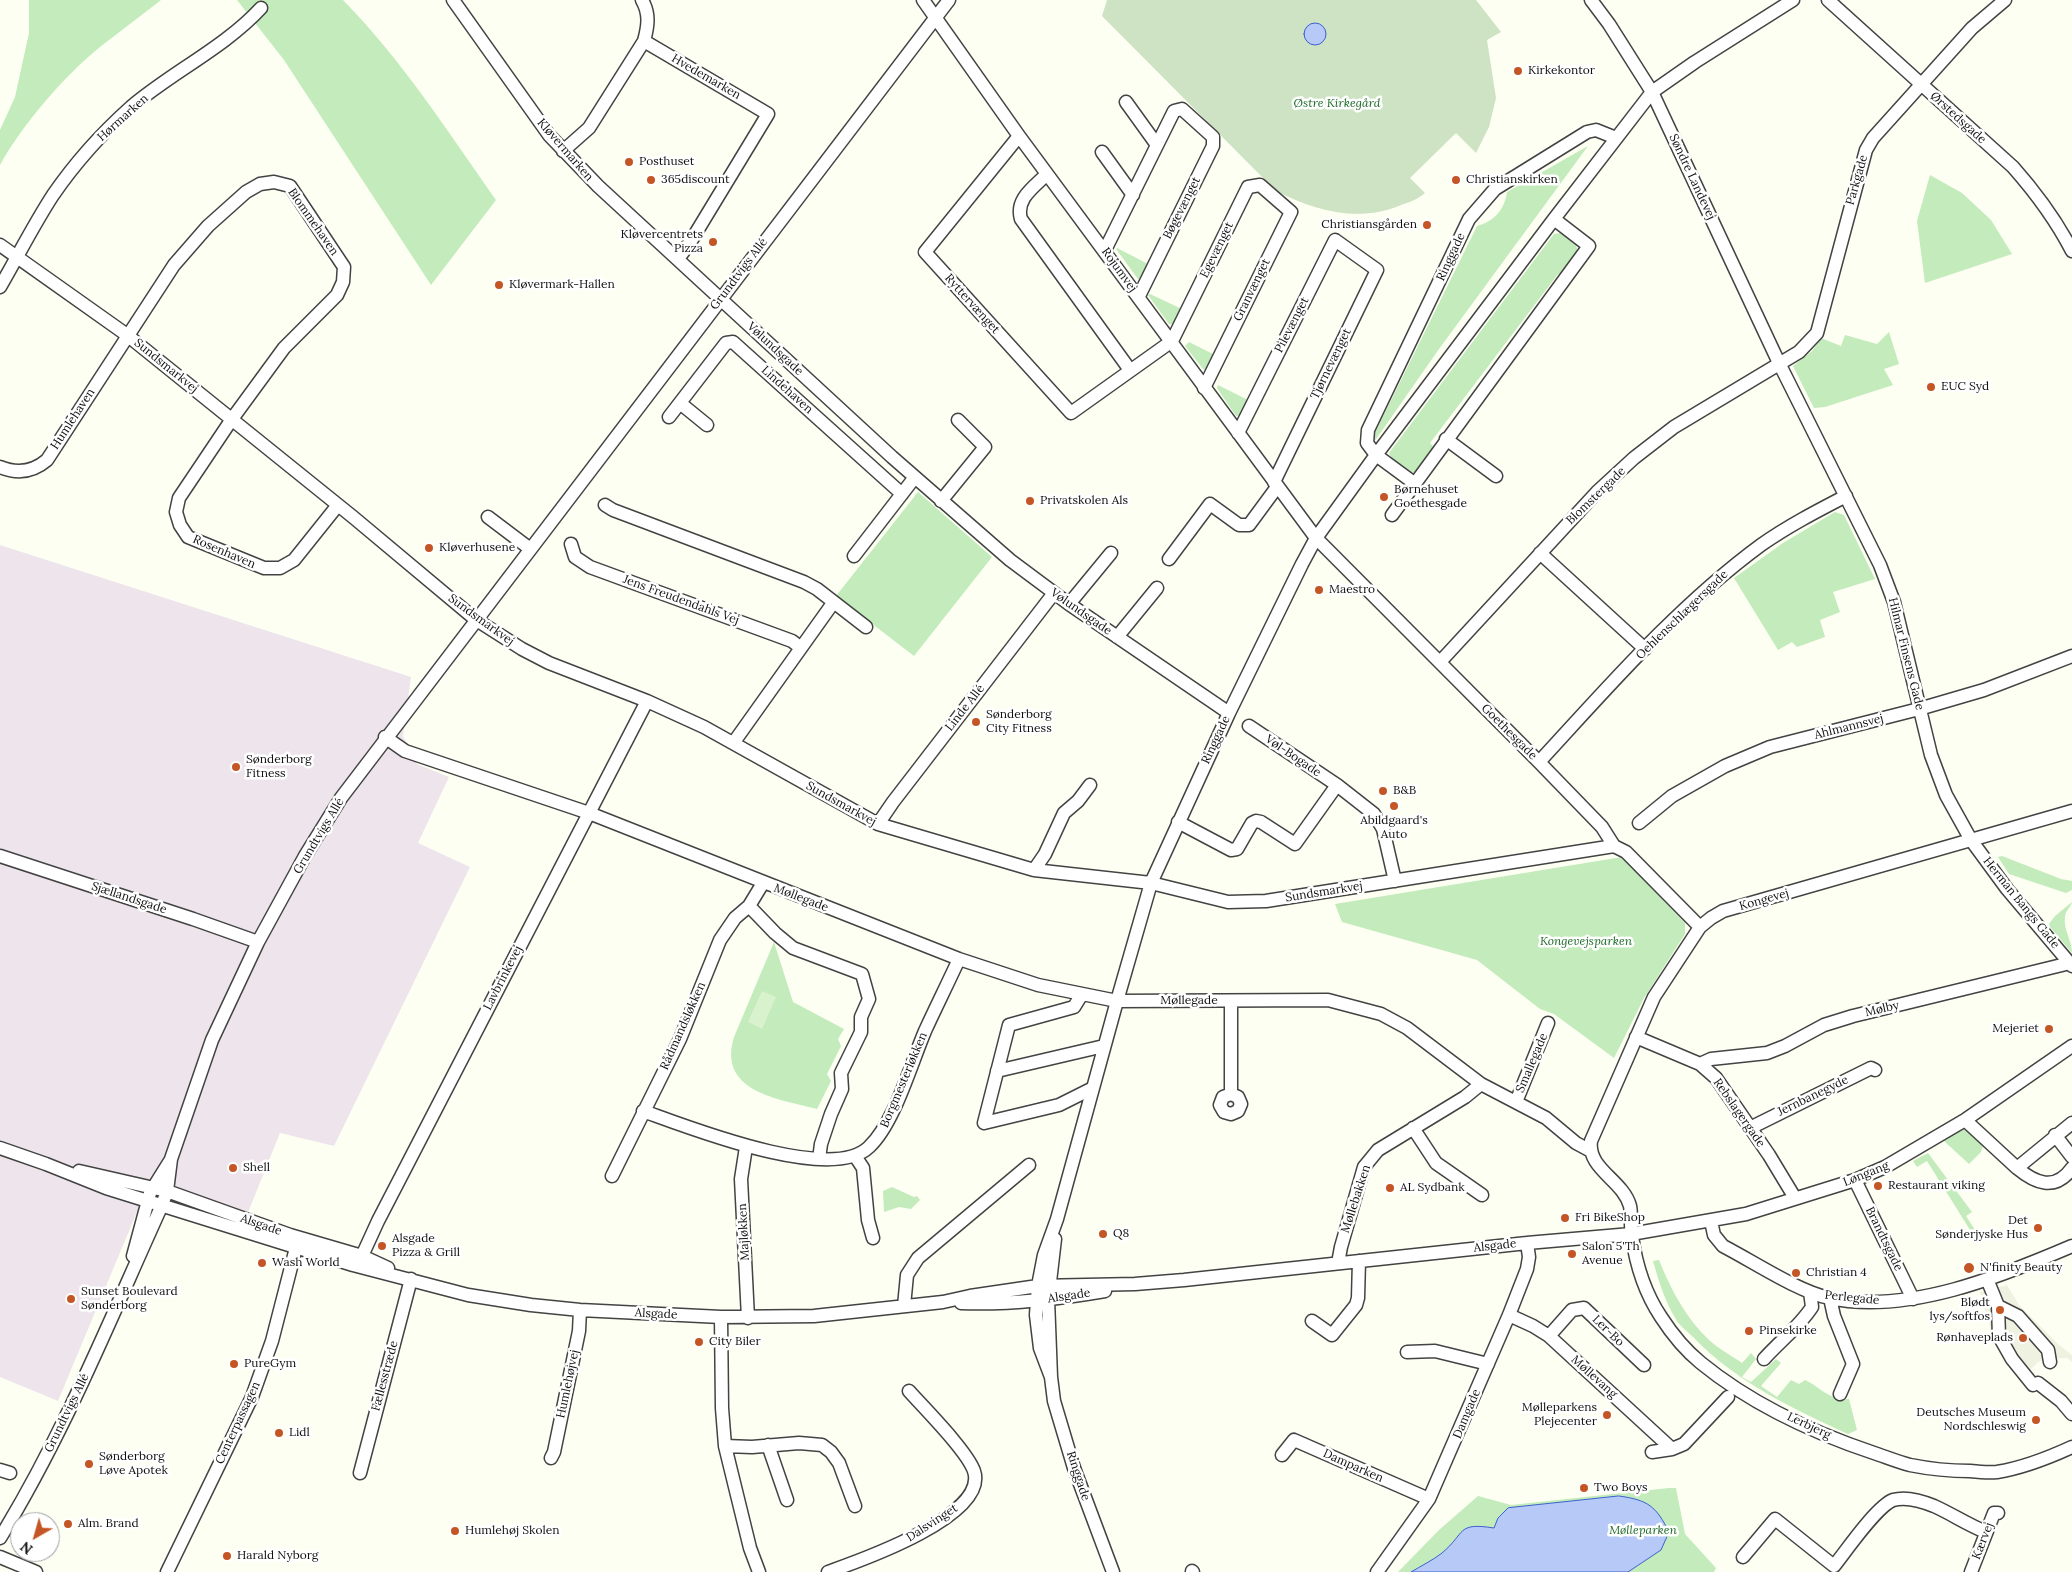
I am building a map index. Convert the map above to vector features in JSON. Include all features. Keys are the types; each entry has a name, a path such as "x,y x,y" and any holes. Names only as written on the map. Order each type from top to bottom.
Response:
{"street":[{"name":"Kløvermarken","path":"453,0 549,135 563,151 720,299"},
{"path":"563,151 589,128 644,41 649,26 646,7 642,0"},
{"name":"Rojumvej","path":"923,0 1019,136 1316,538"},
{"name":"Grundtvigs Allé","path":"0,1538 44,1460 87,1373 165,1198 171,1159 212,1040 258,942 305,856 341,798 385,737 949,0"},
{"name":"Søndre Landevej","path":"1590,0 1609,24 1652,92 1779,363"},
{"name":"Ringgade","path":"1112,1572 1074,1468 1054,1401 1051,1377 1040,1348 1044,1286 1057,1219 1104,1046 1152,883 1178,822 1229,713 1316,538 1376,455 1652,92 1694,62 1793,0"},
{"name":"Ørstedsgade","path":"1828,0 2013,167 2037,195 2061,229 2072,251"},
{"name":"Parkgade","path":"1779,363 1799,352 1817,333 1866,150 1873,138 1972,28 2006,0"},
{"name":"Hørmarken","path":"18,257 53,195 77,163 104,134 133,106 230,35 261,8"},
{"name":"Hvedemarken","path":"644,41 768,114 691,241 678,259"},
{"path":"1105,250 1157,145 1126,102"},
{"name":"Bøgevænget","path":"1138,296 1213,146 1213,137 1182,108 1174,111 1157,145"},
{"name":"Ringgade","path":"1376,455 1367,442 1368,430 1469,219 1496,189 1587,132 1596,130 1616,138"},
{"name":"Ryttervænget","path":"1019,136 925,252 1070,413 1172,341"},
{"path":"1102,152 1133,195"},
{"path":"1047,174 1021,201 1018,211 1021,219 1130,370"},
{"name":"Blommehaven","path":"128,335 174,265 208,226 246,192 260,184 274,182 290,186 344,267 343,282 337,295 284,348 232,419"},
{"name":"Egevænget","path":"1172,341 1248,187 1260,185 1275,197"},
{"name":"Granvænget","path":"1204,388 1291,212 1275,197"},
{"path":"1392,515 1589,246 1554,219"},
{"name":"Pilevænget","path":"1238,433 1335,240 1354,256"},
{"name":"Sundsmarkvej","path":"0,246 128,335 475,619 522,650 548,663 647,701 734,742 878,824 1034,870 1152,883 1228,902 1266,902 1614,846"},
{"name":"Tjørnevænget","path":"1276,484 1377,270 1354,256"},
{"path":"0,287 18,257"},
{"name":"Vølundsgade","path":"720,299 941,501 1010,560 1054,593 1229,713"},
{"name":"Humlehaven","path":"0,467 26,472 37,468 47,460 128,335"},
{"name":"Lindehaven","path":"669,417 726,343 732,342 902,494"},
{"name":"Hilmar Finsens Gade","path":"1779,363 1880,565 1894,602 1906,645 1919,709 1931,755 1946,795 1971,840"},
{"name":"Blomstergade","path":"1440,662 1597,492 1668,432 1779,363"},
{"path":"680,403 707,425"},
{"name":"Rosenhaven","path":"232,419 179,498 176,512 180,525 188,537 264,568 280,568 294,560 338,505"},
{"path":"941,501 985,447 958,420"},
{"path":"1446,440 1496,476"},
{"path":"1376,455 1414,483"},
{"path":"854,556 915,477"},
{"path":"1169,559 1210,504 1239,526 1248,524 1276,484"},
{"name":"Oehlenschlægersgade","path":"1539,762 1645,649 1690,604 1726,572 1762,544 1800,520 1846,496"},
{"path":"605,505 613,510 804,582 866,627"},
{"path":"488,517 529,548"},
{"name":"Goethesgade","path":"1316,538 1602,827 1614,846 1626,852 1700,927"},
{"name":"Jens Freudendahls Vej","path":"571,544 575,557 590,567 792,641 801,648"},
{"path":"1070,604 1111,553"},
{"path":"1540,553 1645,649"},
{"path":"1117,637 1157,588"},
{"name":"Linde Allé","path":"878,824 892,802 1054,593"},
{"path":"734,742 833,602"},
{"name":"Ahlmannsvej","path":"1639,823 1672,796 1725,766 1770,747 1919,709 1984,690 2072,656"},
{"name":"Lavbrinkevej","path":"362,1256 382,1212 647,701"},
{"name":"Vøl-Bogade","path":"1249,726 1336,785 1374,814 1383,829 1395,882"},
{"name":"Møllegade","path":"385,737 404,751 589,813 959,959 1038,985 1117,1001 1231,1002 1328,1000 1382,1014 1406,1028 1481,1084 1546,1118 1576,1143 1590,1150 1596,1163 1621,1187 1627,1197 1630,1208 1631,1234"},
{"path":"1034,870 1045,854 1064,813 1078,801 1090,785"},
{"path":"1178,822 1231,850 1237,849 1252,823 1256,821 1261,822 1295,844 1336,785"},
{"name":"Kongevej","path":"1590,1150 1591,1141 1654,997 1700,927 1711,918 1724,912 2072,811"},
{"name":"Herman Bangs Gade","path":"1971,840 2007,889 2071,964"},
{"name":"Sjællandsgade","path":"0,856 193,918 258,942"},
{"name":"Rådmandsløkken","path":"612,1176 680,1040 720,940 735,918 749,906 763,883"},
{"path":"749,906 775,933 793,948 862,974 869,999 861,1017 861,1032 842,1073 842,1089 824,1137 819,1159"},
{"name":"Borgmesterløkken","path":"855,1156 868,1148 887,1125 925,1032 959,959"},
{"name":"Mølby","path":"1700,1064 1711,1059 1767,1053 1785,1046 1824,1025 1852,1016 2071,964"},
{"path":"1082,994 1074,1007 1009,1025 984,1123 1059,1105 1093,1088"},
{"name":"Møllegade","path":"1231,1002 1231,1094"},
{"name":"Smallegade","path":"1516,1102 1548,1023"},
{"name":"Rebslagergade","path":"1636,1037 1700,1064 1716,1078 1795,1198"},
{"path":"997,1072 1104,1046"},
{"name":"Løngang","path":"1631,1234 1746,1214 1855,1180 1885,1167 1965,1120 2072,1046"},
{"name":"Jernbanegyde","path":"1750,1128 1871,1068 1876,1070"},
{"name":"Møllebakken","path":"1338,1263 1364,1167 1378,1150 1464,1097 1481,1084"},
{"path":"643,1111 746,1147 819,1159 839,1160 855,1156 863,1168 868,1220 873,1238"},
{"path":"1965,1120 2027,1177 2046,1183 2060,1180 2072,1168"},
{"path":"2017,1168 2072,1123"},
{"path":"1413,1128 1436,1163 1482,1196"},
{"path":"2056,1135 2072,1158"},
{"name":"Majløkken","path":"746,1147 741,1179 748,1318"},
{"path":"0,1148 46,1164 165,1198"},
{"name":"Grundtvigs Allé","path":"126,1284 150,1194 171,1159"},
{"path":"46,1164 106,1188 150,1194"},
{"path":"904,1306 907,1276 918,1258 1029,1165"},
{"name":"Brandtsgade","path":"1855,1180 1912,1299"},
{"name":"Alsgade","path":"165,1198 298,1242 362,1256 411,1279"},
{"name":"Alsgade","path":"165,1198 236,1216 353,1266 411,1279 468,1295 494,1300 580,1310 748,1318 814,1316 943,1302 970,1296 1044,1286 1135,1284 1631,1234"},
{"name":"Perlegade","path":"1711,1221 1714,1235 1723,1246 1810,1292 1830,1298 1873,1302 1912,1299 1987,1279 2018,1269 2072,1246"},
{"name":"Lerbjerg","path":"1631,1234 1642,1280 1657,1311 1672,1333 1690,1353 1717,1374 1744,1393 1789,1417 1845,1443 1910,1465 1953,1471 1996,1472 2036,1463 2072,1447"},
{"name":"Centerpassagen","path":"166,1572 252,1397 269,1349 298,1242"},
{"name":"Damgade","path":"1377,1572 1429,1499 1527,1269 1529,1257 1527,1243"},
{"path":"1312,1321 1332,1336 1356,1305 1358,1298 1359,1261"},
{"name":"Fællesstræde","path":"360,1473 411,1279"},
{"path":"1987,1279 1998,1306 1999,1336 2012,1359 2035,1384 2061,1401 2072,1414"},
{"name":"Alsgade","path":"943,1302 980,1304 1043,1300 1135,1284"},
{"path":"1764,1359 1779,1342 1802,1322 1812,1307 1810,1292"},
{"path":"1830,1298 1834,1316 1853,1364 1840,1394"},
{"path":"1998,1306 2018,1316 2048,1350 2050,1362"},
{"name":"Ler-Bo","path":"1549,1336 1572,1310 1584,1308 1644,1365"},
{"name":"Humlehøjvej","path":"551,1458 554,1452 577,1340 580,1310"},
{"name":"Møllevang","path":"1509,1315 1534,1326 1549,1336 1672,1449"},
{"path":"721,1317 722,1408 725,1446 750,1548 759,1572"},
{"path":"1408,1352 1435,1350 1488,1364"},
{"name":"Dalsvinget","path":"828,1572 874,1555 915,1536 950,1514 968,1498 974,1486 975,1473 967,1458 909,1391"},
{"path":"1652,1452 1672,1449 1684,1444 1728,1397"},
{"name":"Damparken","path":"1282,1455 1294,1440 1429,1499"},
{"path":"725,1446 799,1443 822,1445 831,1452 839,1463 856,1506"},
{"path":"768,1445 787,1500"},
{"path":"1743,1557 1775,1520 1834,1566 1880,1508 1892,1501 1902,1499 1916,1500 1935,1507 1967,1525 1986,1532"},
{"name":"Kærvej","path":"1970,1572 1994,1513 1998,1512"},
{"path":"0,1557 36,1572"}],"shaded area":[{"path":"0,545 411,677 403,736 417,764 449,777 418,843 470,867 334,1146 280,1133 245,1220 147,1188 58,1401 0,1377"},
{"name":"Rønhaveplads","path":"2007,1285 2019,1305 2058,1344 2072,1355 2072,1362 2067,1358 2044,1359 2037,1363 2022,1378 2001,1350 1991,1331 1980,1292"}],"green space":[{"path":"29,0 161,0 100,47 59,86 32,117 0,165 0,130 15,97 29,33"},
{"path":"237,0 343,0 365,23 405,72 496,200 431,285 284,60"},
{"name":"Østre Kirkegård","path":"1107,0 1476,0 1501,32 1487,40 1496,98 1489,127 1476,153 1456,133 1410,178 1425,193 1411,201 1385,210 1353,214 1322,209 1306,204 1276,191 1102,16"},
{"path":"1588,146 1439,349 1374,442 1375,433 1477,226 1493,218 1501,210 1507,192"},
{"path":"1930,175 1962,193 1991,220 2012,254 1925,283 1917,221"},
{"path":"1560,233 1576,245 1578,253 1563,277 1558,274 1430,443 1436,449 1417,473 1400,467 1389,453 1554,234"},
{"path":"1117,248 1150,265 1142,279 1138,279"},
{"path":"1150,294 1184,310 1177,324 1169,324 1148,295"},
{"path":"1889,332 1899,364 1884,369 1893,385 1825,407 1814,408 1793,366 1812,351 1821,338 1841,346 1845,335 1877,344"},
{"path":"1189,342 1217,356 1207,370 1203,369 1185,346"},
{"path":"1218,385 1250,401 1242,415 1236,416 1217,388"},
{"path":"918,492 992,557 914,656 836,596"},
{"path":"1835,512 1844,515 1875,579 1833,592 1840,612 1820,620 1825,637 1797,647 1792,642 1778,650 1734,578 1783,543"},
{"path":"2002,856 2061,879 2072,881 2072,890 2066,893 2009,874 1998,857"},
{"name":"Kongevejsparken","path":"1622,857 1685,923 1685,934 1644,998 1614,1058 1554,1014 1540,1009 1477,960 1342,922 1335,904"},
{"path":"2072,902 2065,921 2072,953 2049,924 2055,916"},
{"path":"774,942 793,1002 844,1029 838,1039 841,1046 827,1074 831,1081 817,1109 755,1090 743,1081 734,1070 731,1055 734,1037"},
{"path":"762,991 776,997 762,1029 748,1022"},
{"path":"1961,1130 1965,1130 1983,1145 1981,1152 1969,1164 1944,1141"},
{"path":"1928,1153 1972,1212 1966,1216 1979,1236 1975,1238 1927,1161 1917,1167 1913,1161"},
{"path":"892,1187 914,1197 917,1196 920,1200 911,1209 899,1207 884,1212 883,1191"},
{"path":"1659,1260 1680,1303 1709,1340 1742,1363 1751,1353 1756,1359 1742,1377 1751,1382 1776,1359 1781,1363 1761,1386 1777,1397 1791,1380 1799,1384 1805,1380 1830,1396 1849,1399 1857,1430 1848,1434 1786,1404 1746,1380 1709,1353 1680,1325 1669,1307 1653,1261"},
{"name":"Mølleparken","path":"1676,1488 1685,1534 1716,1568 1714,1572 1398,1572 1439,1530 1478,1496 1511,1505"}],"water":[{"path":"1315,23 1323,26 1326,34 1323,42 1315,45 1307,42 1304,34 1307,26"},
{"name":"Mølleparken","path":"1619,1496 1644,1502 1650,1506 1660,1516 1669,1532 1661,1550 1628,1572 1411,1572 1442,1553 1467,1528 1494,1528 1498,1518 1508,1508"}],"place":[{"name":"Kirkekontor","path":"1518,71"},
{"name":"Posthuset","path":"629,162"},
{"name":"365discount","path":"651,180"},
{"name":"Christianskirken","path":"1456,180"},
{"name":"Christiansgården","path":"1427,225"},
{"name":"Kløvercentrets Pizza","path":"713,242"},
{"name":"Kløvermark-Hallen","path":"499,285"},
{"name":"EUC Syd","path":"1931,387"},
{"name":"Børnehuset Goethesgade","path":"1384,497"},
{"name":"Privatskolen Als","path":"1030,501"},
{"name":"Kløverhusene","path":"429,548"},
{"name":"Maestro","path":"1319,590"},
{"name":"Sønderborg City Fitness","path":"976,722"},
{"name":"Sønderborg Fitness","path":"236,767"},
{"name":"B&B","path":"1383,791"},
{"name":"Abildgaard's Auto","path":"1394,806"},
{"name":"Mejeriet","path":"2049,1029"},
{"name":"Shell","path":"233,1168"},
{"name":"Restaurant viking","path":"1878,1186"},
{"name":"AL Sydbank","path":"1390,1188"},
{"name":"Fri BikeShop","path":"1565,1218"},
{"name":"Det Sønderjyske Hus","path":"2038,1228"},
{"name":"Q8","path":"1103,1234"},
{"name":"Alsgade Pizza & Grill","path":"382,1246"},
{"name":"Salon 5'Th Avenue","path":"1572,1254"},
{"name":"Wash World","path":"262,1263"},
{"name":"N'finity Beauty","path":"1969,1268"},
{"name":"Christian 4","path":"1796,1273"},
{"name":"Sunset Boulevard Sønderborg","path":"71,1299"},
{"name":"Blødt lys/softfos","path":"2000,1310"},
{"name":"Pinsekirke","path":"1749,1331"},
{"name":"Rønhaveplads","path":"2023,1338"},
{"name":"City Biler","path":"699,1342"},
{"name":"PureGym","path":"234,1364"},
{"name":"Mølleparkens Plejecenter","path":"1607,1415"},
{"name":"Deutsches Museum Nordschleswig","path":"2036,1420"},
{"name":"Lidl","path":"279,1433"},
{"name":"Sønderborg Løve Apotek","path":"89,1464"},
{"name":"Two Boys","path":"1584,1488"},
{"name":"Alm. Brand","path":"68,1524"},
{"name":"Humlehøj Skolen","path":"455,1531"},
{"name":"Harald Nyborg","path":"227,1556"}]}
